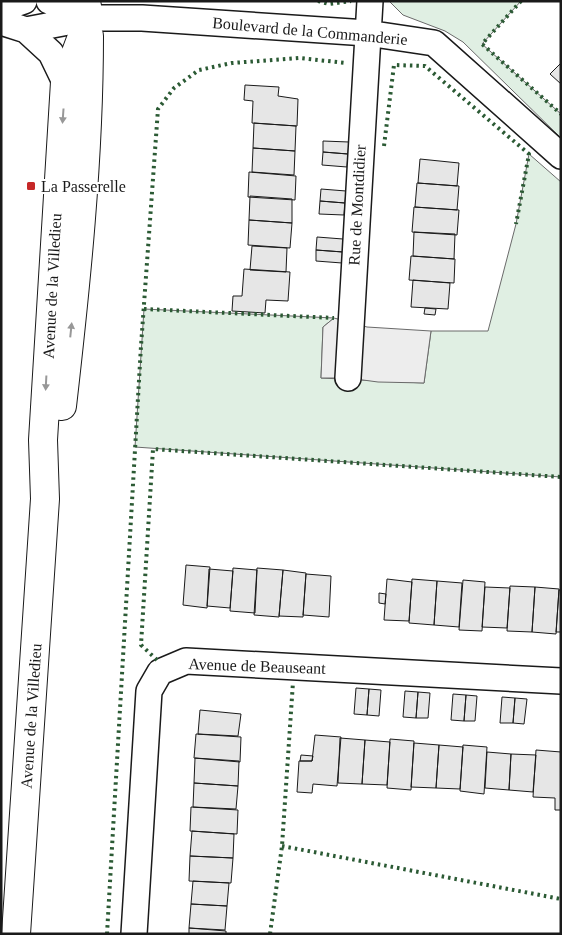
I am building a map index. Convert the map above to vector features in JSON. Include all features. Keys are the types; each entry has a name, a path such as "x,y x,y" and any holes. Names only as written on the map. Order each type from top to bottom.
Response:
{"street":[{"path":"1,9 24,1"},
{"name":"Boulevard de la Commanderie","path":"49,1 142,18 367,33 434,43 561,156"},
{"name":"Rue de Montdidier","path":"348,378 370,1"},
{"path":"26,30 89,7"},
{"name":"Avenue de la Villedieu","path":"16,934 45,499 43,440 65,82 89,7"},
{"name":"Avenue de la Villedieu","path":"45,499 58,442 76,283 89,84 89,7"},
{"path":"1,22 26,30 51,53 65,82"},
{"name":"Avenue de Beauseant","path":"134,934 149,691 160,672 186,661 561,681"}],"green space":[{"path":"389,1 521,1 482,44 561,114 561,138 463,42 445,31 403,15"},
{"path":"529,154 561,182 561,477 135,447 144,309 334,318 323,327 321,378 424,383 431,331 488,331 516,224"}],"shaded area":[{"path":"334,318 367,327 431,331 424,383 321,378 323,327"}],"building":[{"path":"561,63 561,84 550,74"},
{"path":"245,85 279,87 278,96 298,99 297,126 252,123 253,101 244,100"},
{"path":"254,123 296,126 295,151 253,148"},
{"path":"323,141 349,142 348,154 323,152"},
{"path":"253,148 295,151 294,175 252,172"},
{"path":"323,152 348,154 347,167 322,165"},
{"path":"420,159 459,163 457,186 418,183"},
{"path":"249,172 296,176 295,200 248,197"},
{"path":"417,183 459,186 457,210 415,207"},
{"path":"321,189 346,191 345,203 320,201"},
{"path":"250,196 292,199 292,223 249,220"},
{"path":"320,201 345,203 344,215 319,214"},
{"path":"414,207 459,210 457,235 412,232"},
{"path":"249,220 292,223 290,248 248,245"},
{"path":"414,232 455,234 454,259 413,256"},
{"path":"317,237 343,239 343,252 316,250"},
{"path":"252,246 287,248 286,272 250,270"},
{"path":"316,250 343,252 342,263 316,261"},
{"path":"411,256 455,259 454,283 409,280"},
{"path":"244,269 290,272 288,301 266,300 265,313 232,311 233,296 242,296"},
{"path":"413,280 450,283 448,309 411,307"},
{"path":"425,308 436,309 435,315 424,314"},
{"path":"186,565 210,567 207,608 183,605"},
{"path":"233,568 257,570 255,613 230,611"},
{"path":"257,568 283,570 279,617 254,615"},
{"path":"209,569 233,571 230,608 207,606"},
{"path":"283,570 306,573 303,617 279,616"},
{"path":"306,574 331,576 329,617 303,615"},
{"path":"387,579 412,582 409,621 384,620"},
{"path":"412,579 437,581 434,625 409,623"},
{"path":"463,580 485,582 482,631 459,630"},
{"path":"437,581 462,583 459,627 434,625"},
{"path":"510,586 535,587 532,632 507,631"},
{"path":"485,587 510,588 507,628 482,627"},
{"path":"535,587 559,589 556,634 532,632"},
{"path":"559,590 561,590 561,632 556,632"},
{"path":"379,593 386,594 385,604 379,603"},
{"path":"356,688 369,689 367,715 354,714"},
{"path":"369,689 381,690 379,716 367,715"},
{"path":"405,691 418,692 416,718 403,717"},
{"path":"418,692 430,693 428,718 416,718"},
{"path":"453,694 466,695 464,721 451,720"},
{"path":"466,695 477,696 475,721 464,721"},
{"path":"502,697 515,698 513,723 500,723"},
{"path":"515,698 527,699 524,724 513,723"},
{"path":"200,710 241,714 238,736 198,734"},
{"path":"196,734 241,737 240,762 194,758"},
{"path":"315,735 341,737 337,786 313,784 312,793 297,792 299,761 312,761"},
{"path":"340,738 365,740 362,784 338,783"},
{"path":"390,739 414,741 411,790 387,788"},
{"path":"365,740 390,742 387,785 362,784"},
{"path":"414,743 439,745 436,788 411,787"},
{"path":"439,745 463,747 460,789 436,788"},
{"path":"463,745 487,747 484,794 460,791"},
{"path":"536,750 561,752 561,810 555,810 555,798 533,797"},
{"path":"487,752 511,754 509,790 485,788"},
{"path":"511,754 536,755 533,792 509,790"},
{"path":"301,755 313,756 312,761 300,761"},
{"path":"195,758 239,761 238,786 194,783"},
{"path":"194,783 238,786 236,809 193,807"},
{"path":"191,807 238,810 237,834 190,831"},
{"path":"192,831 234,834 233,858 190,856"},
{"path":"190,856 233,858 231,883 189,881"},
{"path":"193,881 229,883 227,906 191,904"},
{"path":"191,904 227,906 225,930 189,928"},
{"path":"189,928 226,931 226,934 189,934"}],"hedge":[{"path":"318,1 329,4 351,1"},
{"path":"521,1 482,44 561,114"},
{"path":"107,934 141,346 158,109 174,88 199,70 232,63 299,58 346,63"},
{"path":"384,146 394,65 425,66 529,154 516,224"},
{"path":"144,309 334,318"},
{"path":"157,660 141,645 153,449 561,477"},
{"path":"270,934 282,846 293,682"},
{"path":"282,846 561,899"}],"place":[{"name":"La Passerelle","path":"31,186"}]}
